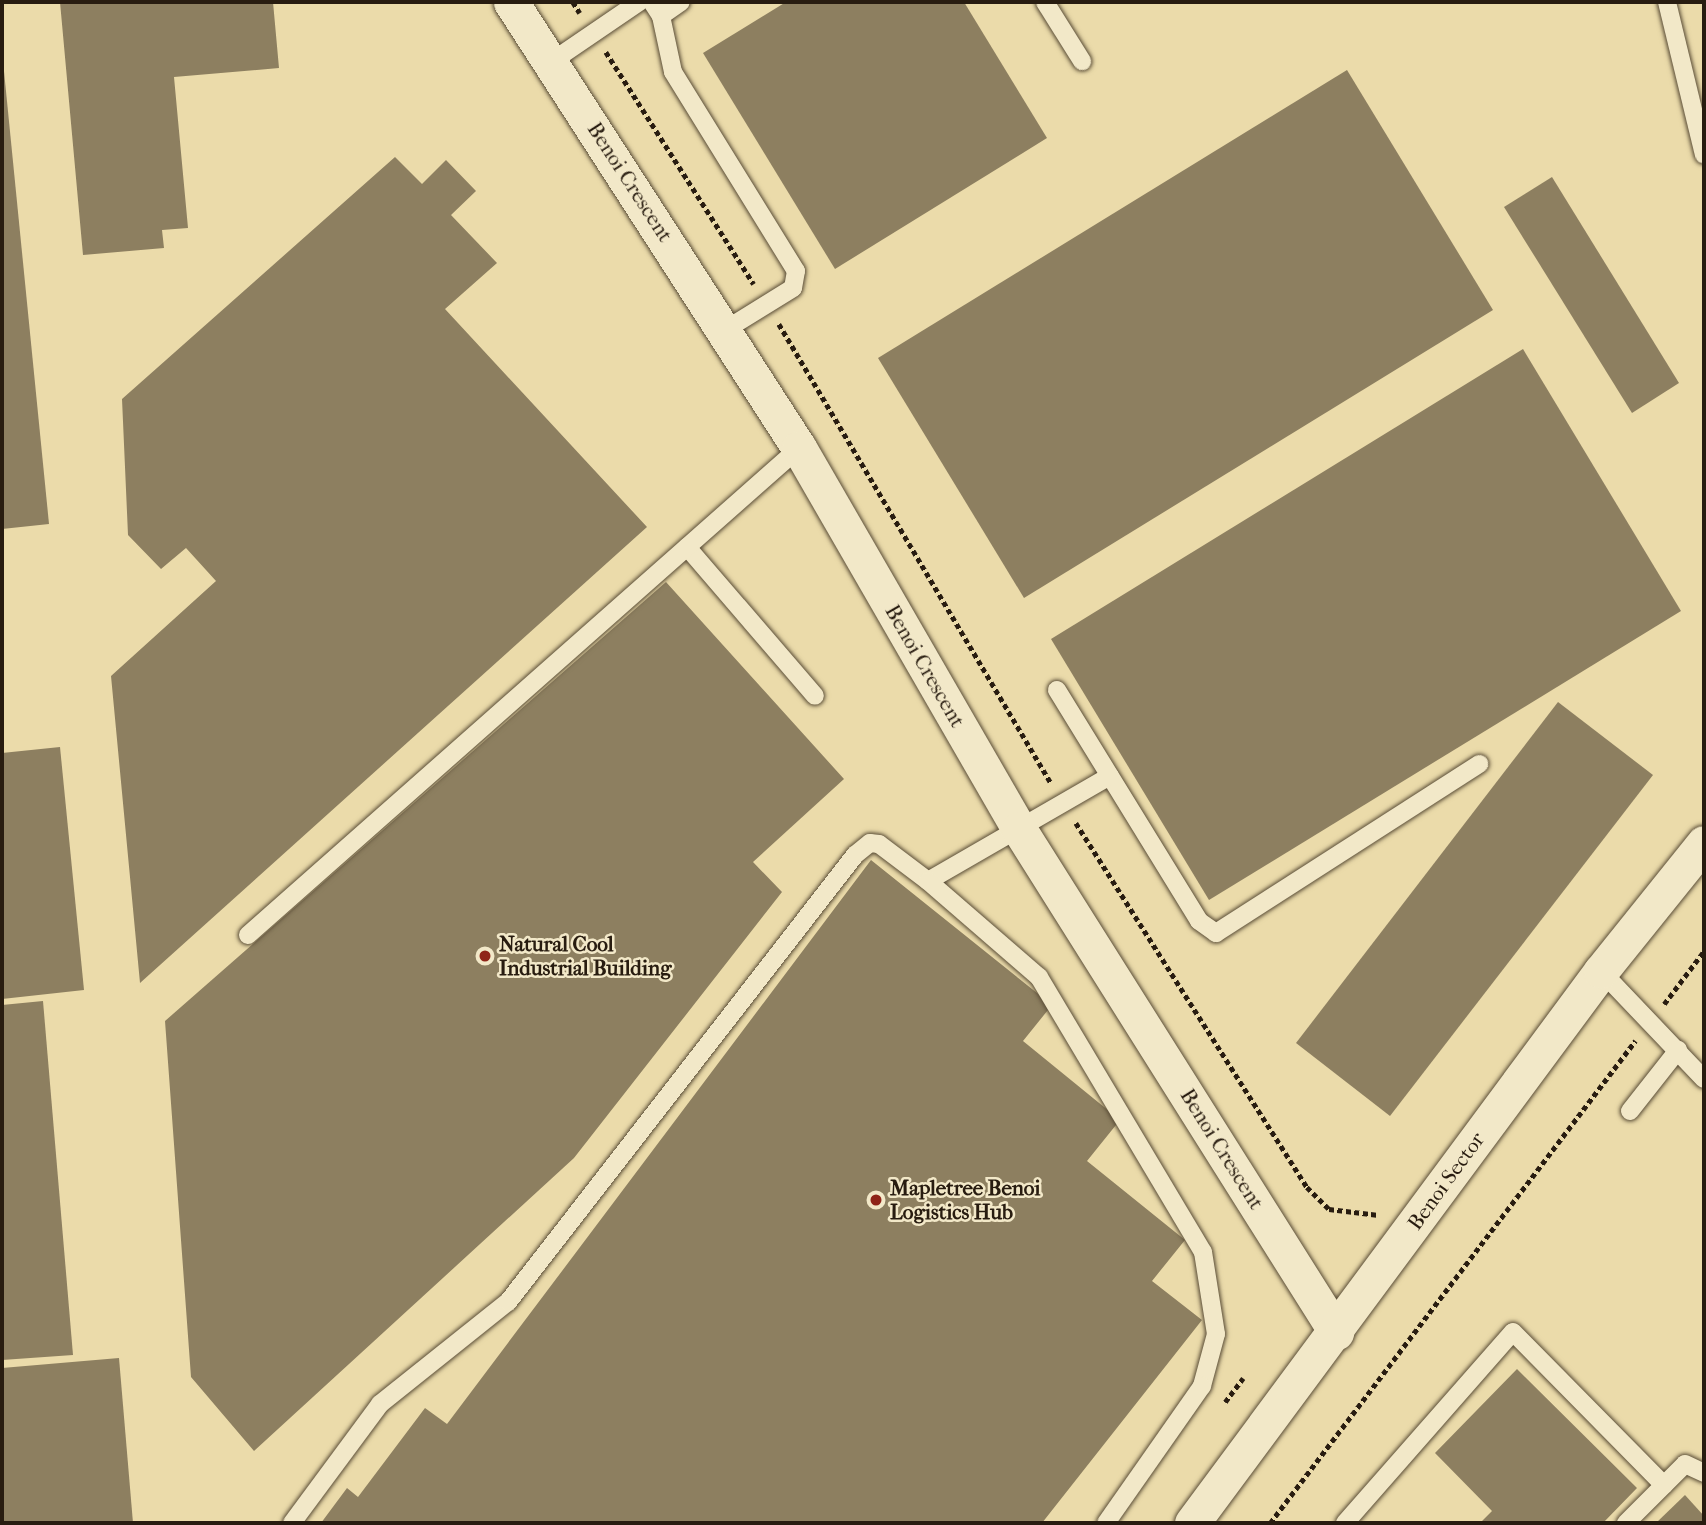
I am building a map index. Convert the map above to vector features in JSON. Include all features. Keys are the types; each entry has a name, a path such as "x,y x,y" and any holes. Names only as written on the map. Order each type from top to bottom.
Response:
{"street":[{"name":"Benoi Crescent","path":"512,2 799,448 1018,829 1336,1332"},
{"name":"Benoi Sector","path":"1192,1523 1601,971 1704,843"}],"lane":[{"path":"551,62 639,2"},
{"path":"681,2 657,9 673,72 796,271 793,288 725,330"},
{"path":"1045,2 1082,61"},
{"path":"1667,2 1704,155"},
{"path":"248,935 799,448"},
{"path":"687,547 815,696"},
{"path":"1057,690 1199,921 1216,933 1479,764"},
{"path":"928,881 1110,776"},
{"path":"292,1523 380,1404 508,1301 862,847 879,844 928,881 1039,976 1203,1252 1216,1334 1202,1386 1106,1523"},
{"path":"1601,971 1704,1079"},
{"path":"1630,1111 1678,1051"},
{"path":"1345,1523 1513,1332 1664,1485"},
{"path":"1626,1523 1685,1464 1704,1473"}],"path":[{"path":"573,2 767,304 1064,804 1307,1187 1329,1209 1380,1215 1405,1237"},
{"path":"1270,1523 1704,951"}],"building":[{"path":"60,2 273,2 279,68 174,77 188,228 162,230 164,248 83,255"},
{"path":"786,2 964,2 1047,138 835,269 703,53"},
{"path":"2,51 49,524 2,529"},
{"path":"1347,70 1493,310 1024,598 878,358"},
{"path":"395,157 422,184 446,160 476,191 451,215 497,263 445,309 647,527 140,983 111,676 216,581 186,548 161,569 128,535 122,399"},
{"path":"1552,177 1679,383 1632,413 1504,207"},
{"path":"1523,349 1681,611 1209,900 1051,639"},
{"name":"Natural Cool Industrial Building","path":"666,582 844,779 753,862 782,892 574,1158 254,1451 191,1377 165,1021"},
{"path":"1558,702 1653,775 1390,1116 1296,1043"},
{"path":"60,747 84,990 2,999 2,753"},
{"name":"Mapletree Benoi Logistics Hub","path":"871,860 1052,1005 1023,1041 1120,1120 1087,1161 1185,1240 1152,1281 1202,1320 1042,1523 321,1523 347,1488 358,1497 425,1408 447,1424"},
{"path":"43,1001 73,1355 2,1360 2,1005"},
{"path":"119,1358 133,1523 2,1523 2,1368"},
{"path":"1517,1369 1637,1488 1603,1523 1480,1523 1492,1511 1435,1453"},
{"path":"1685,1495 1704,1516 1704,1523 1656,1523"}],"place":[{"name":"Natural Cool Industrial Building","path":"485,956"},
{"name":"Mapletree Benoi Logistics Hub","path":"876,1200"}]}
